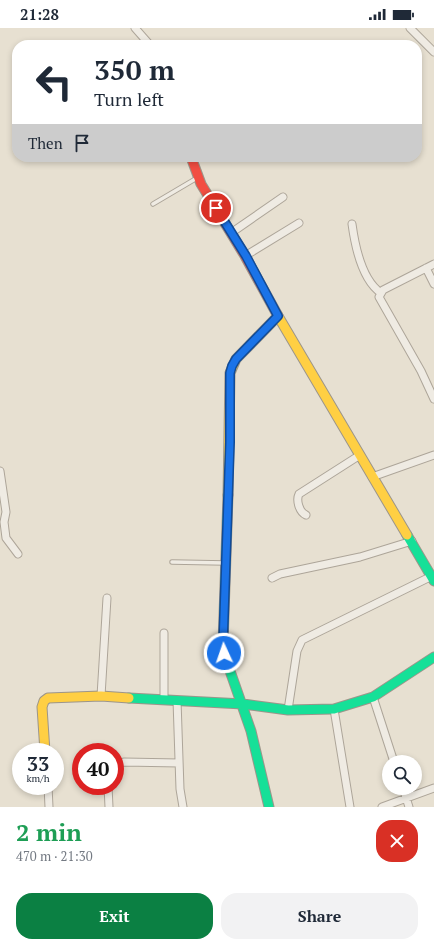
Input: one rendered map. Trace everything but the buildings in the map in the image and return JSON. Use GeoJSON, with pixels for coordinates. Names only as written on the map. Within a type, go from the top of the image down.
{"type":"FeatureCollection","features":[{"type":"Feature","properties":{"kind":"street"},"geometry":{"type":"LineString","coordinates":[[135,28],[146,40]]}},
{"type":"Feature","properties":{"kind":"street"},"geometry":{"type":"LineString","coordinates":[[410,28],[434,52]]}},
{"type":"Feature","properties":{"kind":"street"},"geometry":{"type":"LineString","coordinates":[[193,162],[198,177],[246,256],[278,316],[372,477],[412,541],[433,579],[302,640],[297,651],[288,710]]}},
{"type":"Feature","properties":{"kind":"street"},"geometry":{"type":"LineString","coordinates":[[231,233],[283,197]]}},
{"type":"Feature","properties":{"kind":"street"},"geometry":{"type":"LineString","coordinates":[[246,256],[300,223]]}},
{"type":"Feature","properties":{"kind":"street"},"geometry":{"type":"LineString","coordinates":[[352,224],[356,247],[362,263],[372,286],[381,293]]}},
{"type":"Feature","properties":{"kind":"street"},"geometry":{"type":"LineString","coordinates":[[434,264],[383,290],[380,301],[421,371],[434,399]]}},
{"type":"Feature","properties":{"kind":"street"},"geometry":{"type":"LineString","coordinates":[[426,268],[434,284]]}},
{"type":"Feature","properties":{"kind":"street"},"geometry":{"type":"LineString","coordinates":[[269,807],[255,744],[243,704],[229,673],[223,645],[230,442],[230,382],[232,366],[242,351],[278,316]]}},
{"type":"Feature","properties":{"kind":"street"},"geometry":{"type":"LineString","coordinates":[[306,515],[301,511],[298,498],[299,494],[360,455]]}},
{"type":"Feature","properties":{"kind":"street"},"geometry":{"type":"LineString","coordinates":[[372,477],[434,455]]}},
{"type":"Feature","properties":{"kind":"street"},"geometry":{"type":"LineString","coordinates":[[0,471],[6,512],[4,522],[6,538],[18,554]]}},
{"type":"Feature","properties":{"kind":"street"},"geometry":{"type":"LineString","coordinates":[[272,578],[284,573],[367,555],[412,541]]}},
{"type":"Feature","properties":{"kind":"street"},"geometry":{"type":"LineString","coordinates":[[101,696],[107,598]]}},
{"type":"Feature","properties":{"kind":"street"},"geometry":{"type":"LineString","coordinates":[[164,633],[164,700]]}},
{"type":"Feature","properties":{"kind":"street"},"geometry":{"type":"LineString","coordinates":[[44,743],[42,707],[44,701],[48,698],[101,696],[243,704],[288,710],[334,709],[373,697],[434,657]]}},
{"type":"Feature","properties":{"kind":"street"},"geometry":{"type":"LineString","coordinates":[[373,697],[392,755]]}},
{"type":"Feature","properties":{"kind":"street"},"geometry":{"type":"LineString","coordinates":[[177,700],[180,789],[183,807]]}},
{"type":"Feature","properties":{"kind":"street"},"geometry":{"type":"LineString","coordinates":[[334,709],[350,807]]}},
{"type":"Feature","properties":{"kind":"street"},"geometry":{"type":"LineString","coordinates":[[124,762],[179,763]]}},
{"type":"Feature","properties":{"kind":"street"},"geometry":{"type":"LineString","coordinates":[[382,807],[434,788]]}},
{"type":"Feature","properties":{"kind":"street"},"geometry":{"type":"LineString","coordinates":[[48,795],[49,807]]}},
{"type":"Feature","properties":{"kind":"street"},"geometry":{"type":"LineString","coordinates":[[108,795],[108,807]]}},
{"type":"Feature","properties":{"kind":"street"},"geometry":{"type":"LineString","coordinates":[[405,795],[409,807]]}},
{"type":"Feature","properties":{"kind":"lane"},"geometry":{"type":"LineString","coordinates":[[153,204],[198,177]]}},
{"type":"Feature","properties":{"kind":"lane"},"geometry":{"type":"LineString","coordinates":[[172,562],[226,563]]}},
{"type":"Feature","properties":{"kind":"traffic: fast"},"geometry":{"type":"LineString","coordinates":[[228,495],[223,645],[229,668],[251,731],[269,807]]}},
{"type":"Feature","properties":{"kind":"traffic: fast"},"geometry":{"type":"LineString","coordinates":[[407,535],[434,581]]}},
{"type":"Feature","properties":{"kind":"traffic: fast"},"geometry":{"type":"LineString","coordinates":[[129,698],[243,704],[288,710],[334,709],[373,697],[434,657]]}},
{"type":"Feature","properties":{"kind":"traffic: slow"},"geometry":{"type":"LineString","coordinates":[[278,316],[407,535]]}},
{"type":"Feature","properties":{"kind":"traffic: slow"},"geometry":{"type":"LineString","coordinates":[[228,495],[230,373],[236,359],[278,316]]}},
{"type":"Feature","properties":{"kind":"traffic: slow"},"geometry":{"type":"LineString","coordinates":[[44,743],[42,707],[44,701],[48,698],[101,696],[129,698]]}},
{"type":"Feature","properties":{"kind":"traffic: jam"},"geometry":{"type":"LineString","coordinates":[[193,162],[201,184],[245,256],[278,316]]}},
{"type":"Feature","properties":{"kind":"route"},"geometry":{"type":"LineString","coordinates":[[216,208],[246,256],[278,316],[242,351],[232,366],[230,373],[230,442],[223,645],[224,653]]}}]}
